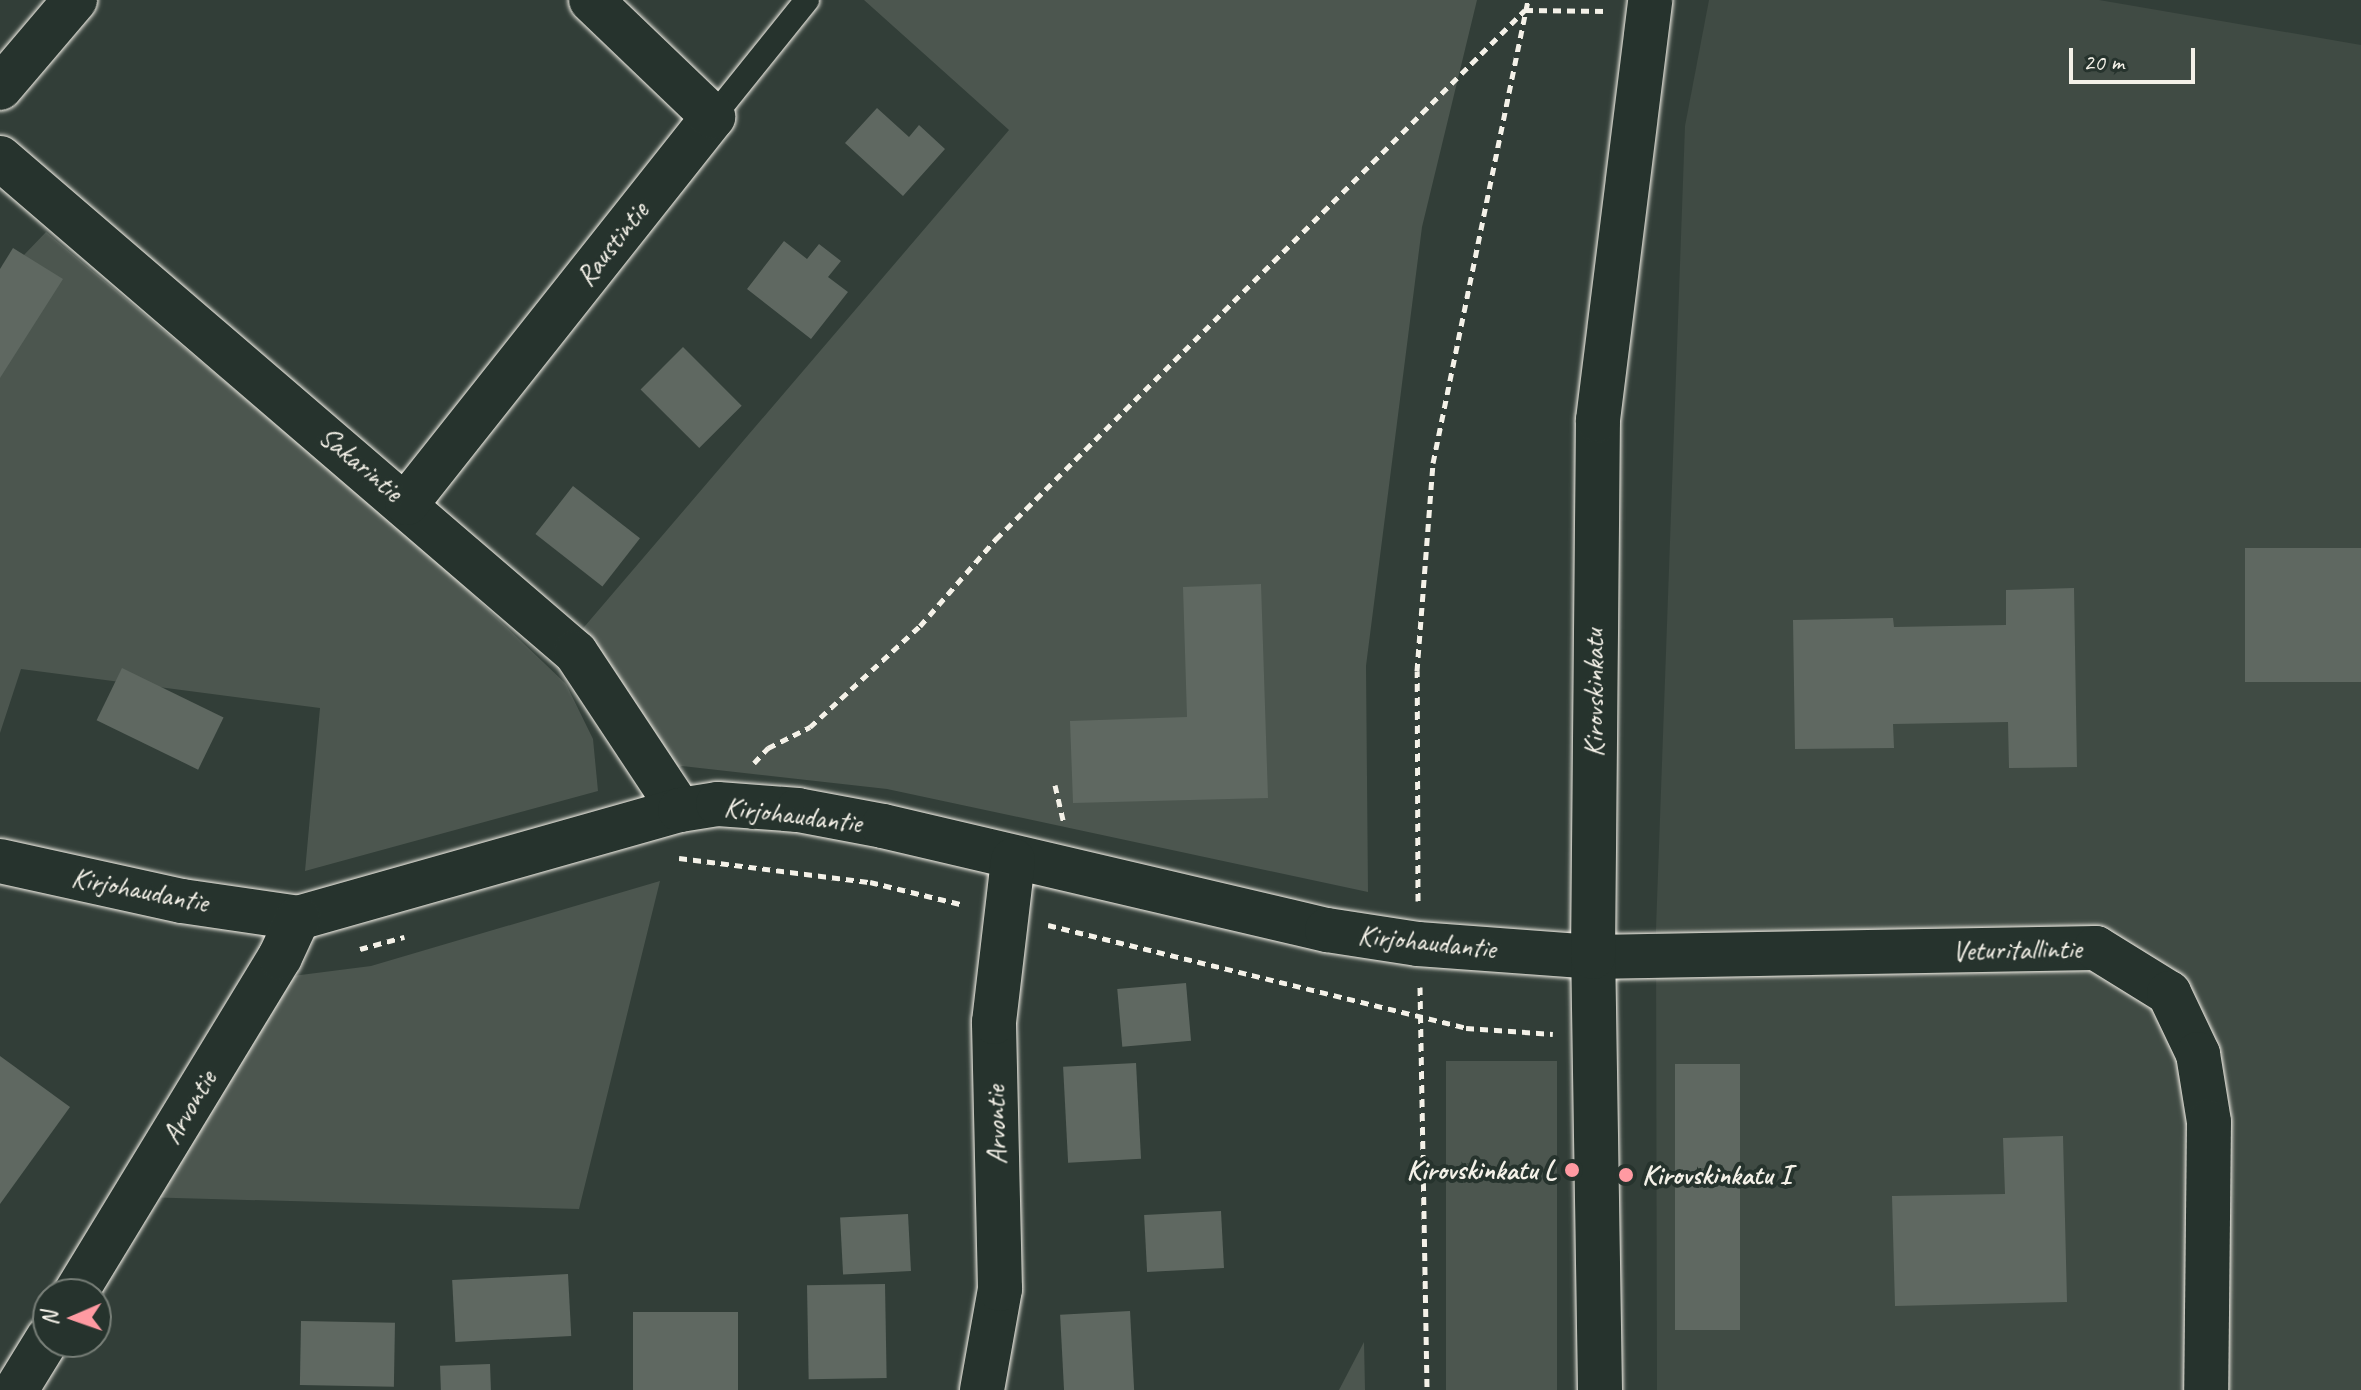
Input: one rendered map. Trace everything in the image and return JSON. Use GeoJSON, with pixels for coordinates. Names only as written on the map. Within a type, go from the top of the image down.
{"type":"FeatureCollection","features":[{"type":"Feature","properties":{"kind":"street"},"geometry":{"type":"LineString","coordinates":[[0,88],[75,0]]}},
{"type":"Feature","properties":{"kind":"street"},"geometry":{"type":"LineString","coordinates":[[591,0],[713,117]]}},
{"type":"Feature","properties":{"kind":"street","name":"Kirovskinkatu"},"geometry":{"type":"LineString","coordinates":[[1600,1390],[1593,957],[1598,420],[1649,5]]}},
{"type":"Feature","properties":{"kind":"street","name":"Raustintie"},"geometry":{"type":"LineString","coordinates":[[407,503],[713,117]]}},
{"type":"Feature","properties":{"kind":"street","name":"Sakarintie"},"geometry":{"type":"LineString","coordinates":[[0,158],[407,503],[576,653],[696,807]]}},
{"type":"Feature","properties":{"kind":"street","name":"Kirjohaudantie"},"geometry":{"type":"LineString","coordinates":[[0,861],[182,901],[298,918],[696,807],[798,810],[1327,930],[1418,944],[1593,957]]}},
{"type":"Feature","properties":{"kind":"street","name":"Arvontie"},"geometry":{"type":"LineString","coordinates":[[982,1390],[1000,1289],[994,1022],[1003,914],[1013,860]]}},
{"type":"Feature","properties":{"kind":"street","name":"Arvontie"},"geometry":{"type":"LineString","coordinates":[[85,1278],[280,957],[298,918]]}},
{"type":"Feature","properties":{"kind":"street","name":"Veturitallintie"},"geometry":{"type":"LineString","coordinates":[[1593,957],[2096,948],[2169,993],[2198,1054],[2209,1122],[2206,1390]]}},
{"type":"Feature","properties":{"kind":"street"},"geometry":{"type":"LineString","coordinates":[[16,1390],[36,1358]]}},
{"type":"Feature","properties":{"kind":"lane"},"geometry":{"type":"LineString","coordinates":[[713,117],[807,0]]}},
{"type":"Feature","properties":{"kind":"path"},"geometry":{"type":"LineString","coordinates":[[1427,1390],[1422,1016],[1418,944],[1417,671],[1433,463],[1528,0]]}},
{"type":"Feature","properties":{"kind":"path"},"geometry":{"type":"LineString","coordinates":[[696,807],[768,748],[810,727],[920,626],[1007,527],[1525,10],[1649,5]]}},
{"type":"Feature","properties":{"kind":"path"},"geometry":{"type":"LineString","coordinates":[[674,859],[870,882],[1466,1028],[1596,1036]]}},
{"type":"Feature","properties":{"kind":"path"},"geometry":{"type":"LineString","coordinates":[[354,949],[410,935]]}},
{"type":"Feature","properties":{"kind":"shaded area"},"geometry":{"type":"Polygon","coordinates":[[[864,0],[1477,0],[1422,227],[1366,666],[1368,892],[887,789],[682,766],[660,774],[579,633],[1009,130],[864,0]]]}},
{"type":"Feature","properties":{"kind":"shaded area"},"geometry":{"type":"Polygon","coordinates":[[[1709,0],[2099,0],[2361,45],[2361,1390],[1657,1390],[1656,929],[1685,126],[1709,0]]]}},
{"type":"Feature","properties":{"kind":"shaded area"},"geometry":{"type":"Polygon","coordinates":[[[46,232],[427,551],[566,684],[593,739],[598,791],[305,871],[320,708],[21,669],[0,733],[0,280],[46,232]]]}},
{"type":"Feature","properties":{"kind":"shaded area"},"geometry":{"type":"Polygon","coordinates":[[[660,881],[579,1209],[140,1197],[277,978],[371,966],[660,881]]]}},
{"type":"Feature","properties":{"kind":"shaded area"},"geometry":{"type":"Polygon","coordinates":[[[1446,1061],[1557,1061],[1557,1390],[1446,1390],[1446,1061]]]}},
{"type":"Feature","properties":{"kind":"shaded area"},"geometry":{"type":"Polygon","coordinates":[[[1364,1342],[1365,1390],[1339,1390],[1364,1342]]]}},
{"type":"Feature","properties":{"kind":"building"},"geometry":{"type":"Polygon","coordinates":[[[877,108],[909,137],[919,125],[945,149],[903,196],[845,143],[877,108]]]}},
{"type":"Feature","properties":{"kind":"building"},"geometry":{"type":"Polygon","coordinates":[[[784,241],[807,259],[819,244],[841,261],[828,277],[848,292],[811,339],[747,289],[784,241]]]}},
{"type":"Feature","properties":{"kind":"building"},"geometry":{"type":"Polygon","coordinates":[[[13,248],[63,279],[0,378],[0,269],[13,248]]]}},
{"type":"Feature","properties":{"kind":"building"},"geometry":{"type":"Polygon","coordinates":[[[683,347],[742,406],[699,448],[641,389],[683,347]]]}},
{"type":"Feature","properties":{"kind":"building"},"geometry":{"type":"Polygon","coordinates":[[[573,486],[640,538],[602,586],[535,534],[573,486]]]}},
{"type":"Feature","properties":{"kind":"building"},"geometry":{"type":"Polygon","coordinates":[[[2245,548],[2361,548],[2361,682],[2245,682],[2245,548]]]}},
{"type":"Feature","properties":{"kind":"building"},"geometry":{"type":"Polygon","coordinates":[[[1261,584],[1268,798],[1073,803],[1070,721],[1187,717],[1183,587],[1261,584]]]}},
{"type":"Feature","properties":{"kind":"building"},"geometry":{"type":"Polygon","coordinates":[[[2074,588],[2077,767],[2009,768],[2008,722],[1893,724],[1894,748],[1795,749],[1793,620],[1893,618],[1894,627],[2006,625],[2006,590],[2074,588]]]}},
{"type":"Feature","properties":{"kind":"building"},"geometry":{"type":"Polygon","coordinates":[[[122,668],[224,718],[198,770],[97,720],[122,668]]]}},
{"type":"Feature","properties":{"kind":"building"},"geometry":{"type":"Polygon","coordinates":[[[1186,983],[1191,1041],[1122,1047],[1117,989],[1186,983]]]}},
{"type":"Feature","properties":{"kind":"building"},"geometry":{"type":"Polygon","coordinates":[[[0,1056],[70,1107],[0,1204],[0,1056]]]}},
{"type":"Feature","properties":{"kind":"building"},"geometry":{"type":"Polygon","coordinates":[[[1136,1063],[1141,1159],[1068,1163],[1063,1067],[1136,1063]]]}},
{"type":"Feature","properties":{"kind":"building"},"geometry":{"type":"Polygon","coordinates":[[[1675,1064],[1740,1064],[1740,1330],[1675,1330],[1675,1064]]]}},
{"type":"Feature","properties":{"kind":"building"},"geometry":{"type":"Polygon","coordinates":[[[2063,1136],[2067,1302],[1895,1306],[1892,1196],[2005,1194],[2003,1138],[2063,1136]]]}},
{"type":"Feature","properties":{"kind":"building"},"geometry":{"type":"Polygon","coordinates":[[[1221,1211],[1224,1268],[1147,1272],[1144,1215],[1221,1211]]]}},
{"type":"Feature","properties":{"kind":"building"},"geometry":{"type":"Polygon","coordinates":[[[908,1214],[911,1271],[843,1274],[840,1218],[908,1214]]]}},
{"type":"Feature","properties":{"kind":"building"},"geometry":{"type":"Polygon","coordinates":[[[568,1274],[571,1336],[455,1342],[452,1280],[568,1274]]]}},
{"type":"Feature","properties":{"kind":"building"},"geometry":{"type":"Polygon","coordinates":[[[885,1284],[887,1378],[809,1379],[807,1285],[885,1284]]]}},
{"type":"Feature","properties":{"kind":"building"},"geometry":{"type":"Polygon","coordinates":[[[1130,1311],[1134,1390],[1064,1390],[1060,1315],[1130,1311]]]}},
{"type":"Feature","properties":{"kind":"building"},"geometry":{"type":"Polygon","coordinates":[[[633,1312],[738,1312],[738,1390],[633,1390],[633,1312]]]}},
{"type":"Feature","properties":{"kind":"building"},"geometry":{"type":"Polygon","coordinates":[[[301,1321],[395,1323],[394,1387],[300,1385],[301,1321]]]}},
{"type":"Feature","properties":{"kind":"building"},"geometry":{"type":"Polygon","coordinates":[[[490,1364],[491,1390],[441,1390],[440,1366],[490,1364]]]}},
{"type":"Feature","properties":{"kind":"place","name":"Kirovskinkatu L"},"geometry":{"type":"Point","coordinates":[1572,1170]}},
{"type":"Feature","properties":{"kind":"place","name":"Kirovskinkatu I"},"geometry":{"type":"Point","coordinates":[1626,1175]}}]}
